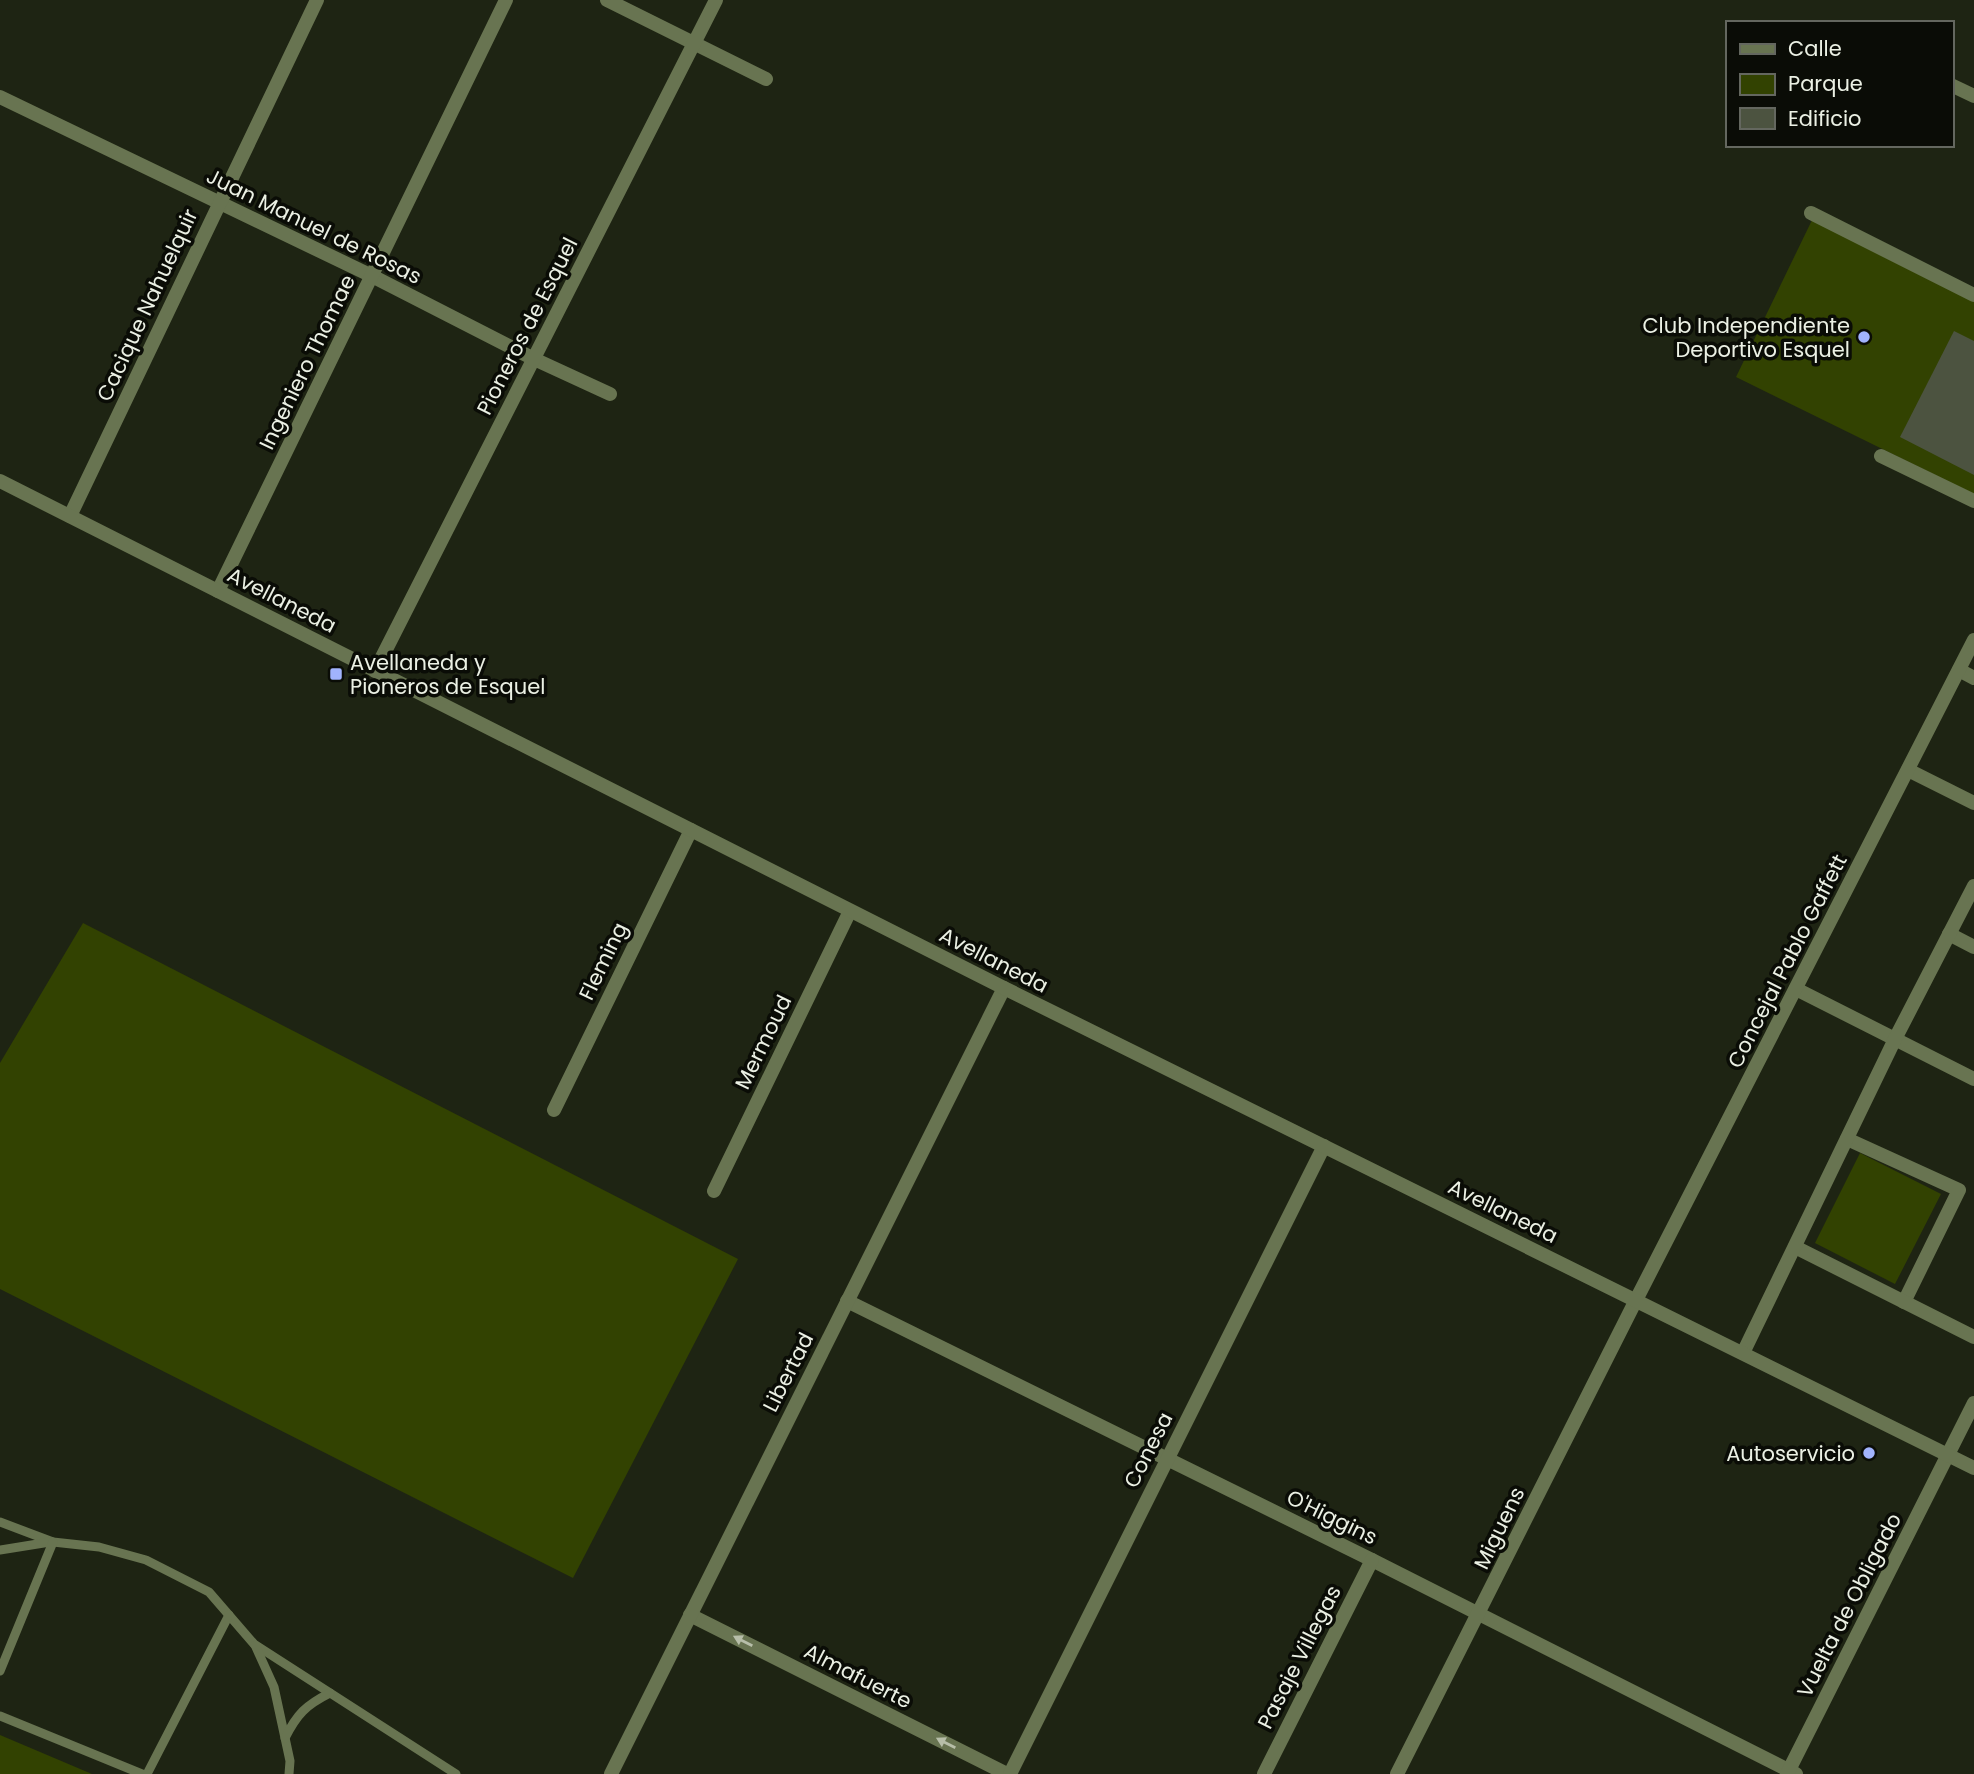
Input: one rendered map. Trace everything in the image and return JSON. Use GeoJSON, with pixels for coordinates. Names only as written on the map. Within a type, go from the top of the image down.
{"type":"FeatureCollection","features":[{"type":"Feature","properties":{"kind":"street","name":"Cacique Nahuelquir"},"geometry":{"type":"LineString","coordinates":[[70,516],[317,0]]}},
{"type":"Feature","properties":{"kind":"street","name":"Ingeniero Thomae"},"geometry":{"type":"LineString","coordinates":[[218,591],[506,0]]}},
{"type":"Feature","properties":{"kind":"street"},"geometry":{"type":"LineString","coordinates":[[607,0],[766,79]]}},
{"type":"Feature","properties":{"kind":"street","name":"Pioneros de Esquel"},"geometry":{"type":"LineString","coordinates":[[375,670],[716,0]]}},
{"type":"Feature","properties":{"kind":"street"},"geometry":{"type":"LineString","coordinates":[[1953,86],[1974,96]]}},
{"type":"Feature","properties":{"kind":"street","name":"Juan Manuel de Rosas"},"geometry":{"type":"LineString","coordinates":[[0,97],[610,394]]}},
{"type":"Feature","properties":{"kind":"street"},"geometry":{"type":"LineString","coordinates":[[1811,213],[1974,295]]}},
{"type":"Feature","properties":{"kind":"street"},"geometry":{"type":"LineString","coordinates":[[1881,456],[1974,501]]}},
{"type":"Feature","properties":{"kind":"street","name":"Avellaneda"},"geometry":{"type":"LineString","coordinates":[[0,481],[850,911],[1974,1468]]}},
{"type":"Feature","properties":{"kind":"street","name":"Concejal Pablo Gaffett"},"geometry":{"type":"LineString","coordinates":[[1636,1300],[1974,640]]}},
{"type":"Feature","properties":{"kind":"street"},"geometry":{"type":"LineString","coordinates":[[1959,670],[1974,678]]}},
{"type":"Feature","properties":{"kind":"street"},"geometry":{"type":"LineString","coordinates":[[1908,770],[1974,803]]}},
{"type":"Feature","properties":{"kind":"street","name":"Fleming"},"geometry":{"type":"LineString","coordinates":[[554,1110],[691,830]]}},
{"type":"Feature","properties":{"kind":"street"},"geometry":{"type":"LineString","coordinates":[[1743,1353],[1895,1039],[1974,886]]}},
{"type":"Feature","properties":{"kind":"street","name":"Mermoud"},"geometry":{"type":"LineString","coordinates":[[714,1191],[850,911]]}},
{"type":"Feature","properties":{"kind":"street"},"geometry":{"type":"LineString","coordinates":[[1949,934],[1974,947]]}},
{"type":"Feature","properties":{"kind":"street","name":"Libertad"},"geometry":{"type":"LineString","coordinates":[[611,1774],[1004,988]]}},
{"type":"Feature","properties":{"kind":"street"},"geometry":{"type":"LineString","coordinates":[[1796,989],[1974,1079]]}},
{"type":"Feature","properties":{"kind":"street"},"geometry":{"type":"LineString","coordinates":[[1847,1139],[1959,1190],[1904,1302]]}},
{"type":"Feature","properties":{"kind":"street","name":"Conesa"},"geometry":{"type":"LineString","coordinates":[[1009,1774],[1324,1146]]}},
{"type":"Feature","properties":{"kind":"street"},"geometry":{"type":"LineString","coordinates":[[1794,1247],[1974,1337]]}},
{"type":"Feature","properties":{"kind":"street","name":"Miguens"},"geometry":{"type":"LineString","coordinates":[[1397,1774],[1636,1300]]}},
{"type":"Feature","properties":{"kind":"street","name":"O'Higgins"},"geometry":{"type":"LineString","coordinates":[[847,1301],[1372,1560],[1791,1773]]}},
{"type":"Feature","properties":{"kind":"street","name":"Vuelta de Obligado"},"geometry":{"type":"LineString","coordinates":[[1791,1773],[1974,1403]]}},
{"type":"Feature","properties":{"kind":"street","name":"Pasaje Villegas"},"geometry":{"type":"LineString","coordinates":[[1264,1774],[1372,1560]]}},
{"type":"Feature","properties":{"kind":"street","name":"Almafuerte"},"geometry":{"type":"LineString","coordinates":[[690,1615],[1009,1774]]}},
{"type":"Feature","properties":{"kind":"lane"},"geometry":{"type":"LineString","coordinates":[[0,1522],[53,1542],[99,1547],[146,1560],[209,1592],[254,1644],[274,1687],[290,1761],[289,1774]]}},
{"type":"Feature","properties":{"kind":"lane"},"geometry":{"type":"LineString","coordinates":[[0,1550],[53,1542]]}},
{"type":"Feature","properties":{"kind":"lane"},"geometry":{"type":"LineString","coordinates":[[0,1671],[53,1542]]}},
{"type":"Feature","properties":{"kind":"lane"},"geometry":{"type":"LineString","coordinates":[[147,1774],[229,1615]]}},
{"type":"Feature","properties":{"kind":"lane"},"geometry":{"type":"LineString","coordinates":[[254,1644],[456,1774]]}},
{"type":"Feature","properties":{"kind":"lane"},"geometry":{"type":"LineString","coordinates":[[285,1738],[294,1720],[309,1704],[330,1693]]}},
{"type":"Feature","properties":{"kind":"lane"},"geometry":{"type":"LineString","coordinates":[[0,1716],[142,1774]]}},
{"type":"Feature","properties":{"kind":"green space","name":"Club Independiente Deportivo Esquel"},"geometry":{"type":"Polygon","coordinates":[[[1813,218],[1974,297],[1974,494],[1736,377],[1813,218]]]}},
{"type":"Feature","properties":{"kind":"green space"},"geometry":{"type":"Polygon","coordinates":[[[83,923],[738,1259],[573,1578],[0,1289],[0,1063],[83,923]]]}},
{"type":"Feature","properties":{"kind":"green space"},"geometry":{"type":"Polygon","coordinates":[[[1860,1153],[1941,1194],[1895,1284],[1815,1243],[1860,1153]]]}},
{"type":"Feature","properties":{"kind":"green space"},"geometry":{"type":"Polygon","coordinates":[[[0,1735],[92,1774],[0,1774],[0,1735]]]}},
{"type":"Feature","properties":{"kind":"building"},"geometry":{"type":"Polygon","coordinates":[[[1954,331],[1974,341],[1974,475],[1900,437],[1954,331]]]}},
{"type":"Feature","properties":{"kind":"place","name":"Club Independiente Deportivo Esquel"},"geometry":{"type":"Point","coordinates":[1864,337]}},
{"type":"Feature","properties":{"kind":"place","name":"Avellaneda y Pioneros de Esquel"},"geometry":{"type":"Point","coordinates":[336,674]}},
{"type":"Feature","properties":{"kind":"place","name":"Autoservicio"},"geometry":{"type":"Point","coordinates":[1869,1453]}}]}
